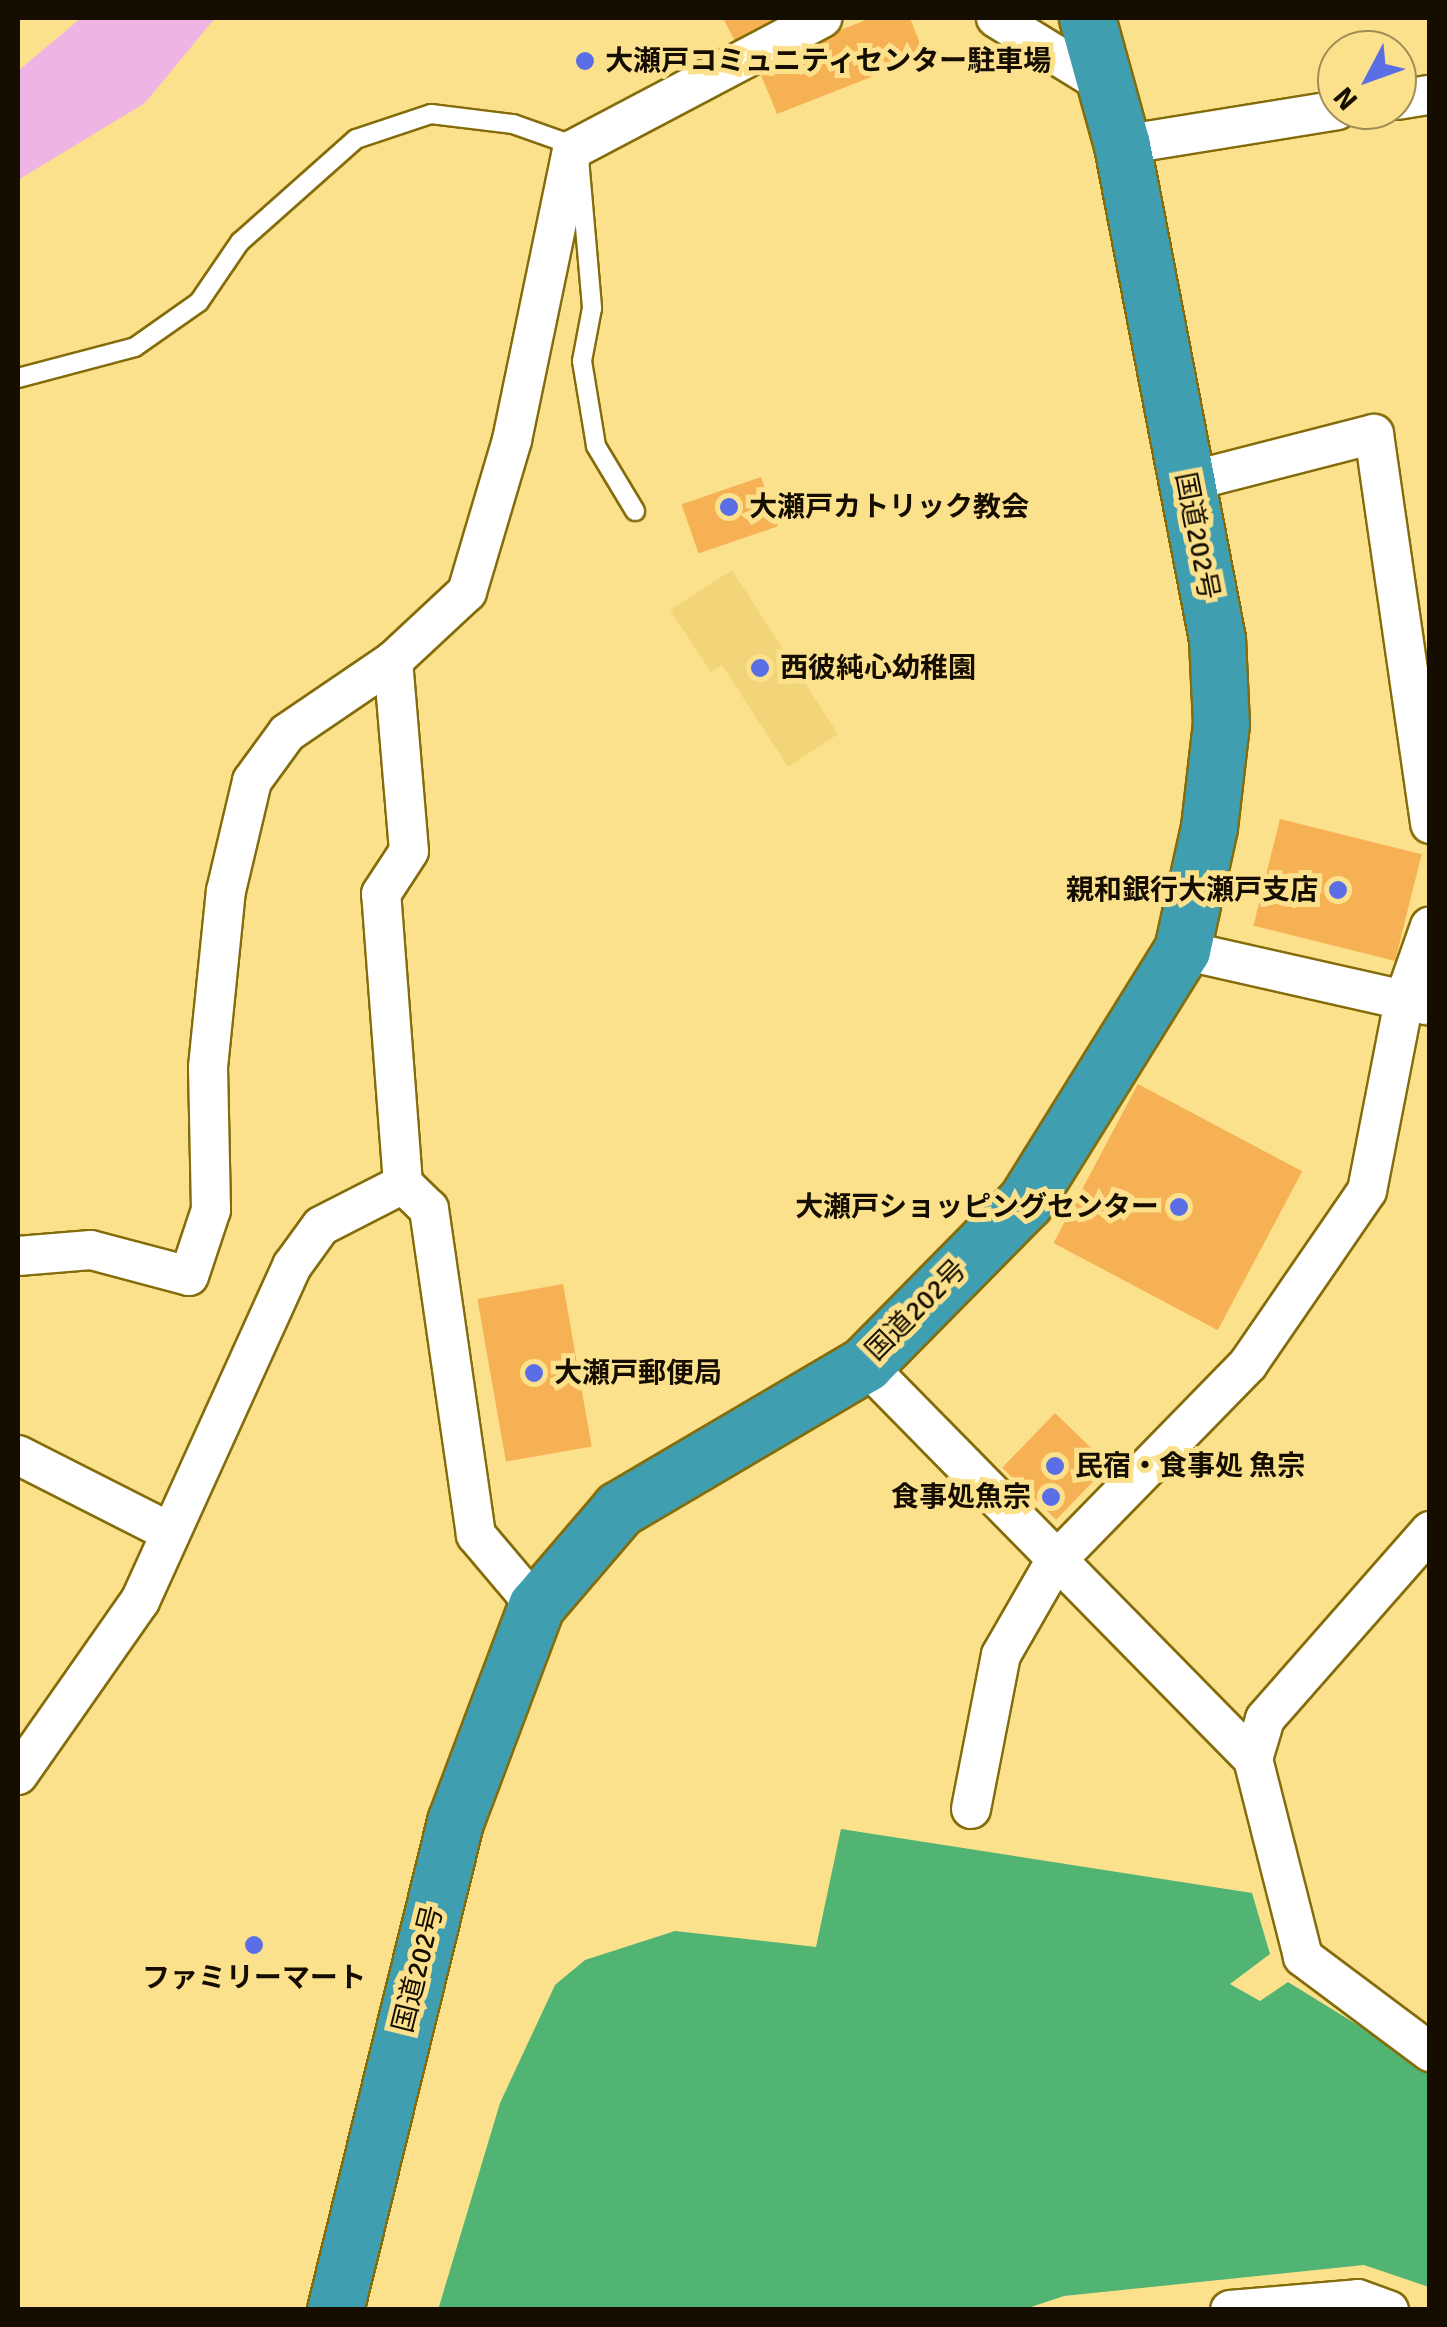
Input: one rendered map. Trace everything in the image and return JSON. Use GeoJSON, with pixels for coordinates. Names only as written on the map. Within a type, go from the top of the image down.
{"type":"FeatureCollection","features":[{"type":"Feature","properties":{"kind":"highway","name":"国道202号"},"geometry":{"type":"LineString","coordinates":[[334,2310],[456,1822],[536,1606],[620,1509],[865,1364],[1025,1202],[1182,950],[1221,724],[1217,639],[1122,144],[1100,82],[1087,18]]}},
{"type":"Feature","properties":{"kind":"street"},"geometry":{"type":"LineString","coordinates":[[18,1256],[91,1250],[189,1276],[210,1210],[208,1067],[226,891],[252,781],[287,733],[393,661],[467,592],[512,440],[578,147],[822,18]]}},
{"type":"Feature","properties":{"kind":"street"},"geometry":{"type":"LineString","coordinates":[[996,18],[1100,82]]}},
{"type":"Feature","properties":{"kind":"street"},"geometry":{"type":"LineString","coordinates":[[1122,144],[1317,113]]}},
{"type":"Feature","properties":{"kind":"street"},"geometry":{"type":"LineString","coordinates":[[1187,482],[1374,434],[1430,824]]}},
{"type":"Feature","properties":{"kind":"street"},"geometry":{"type":"LineString","coordinates":[[393,661],[410,851],[381,894],[404,1184],[429,1209],[476,1535],[536,1606]]}},
{"type":"Feature","properties":{"kind":"street"},"geometry":{"type":"LineString","coordinates":[[971,1809],[1001,1654],[1054,1563],[1248,1364],[1367,1191],[1417,1002],[1430,926]]}},
{"type":"Feature","properties":{"kind":"street"},"geometry":{"type":"LineString","coordinates":[[1182,950],[1417,1002]]}},
{"type":"Feature","properties":{"kind":"street"},"geometry":{"type":"LineString","coordinates":[[18,1775],[140,1601],[168,1531],[292,1266],[321,1226],[404,1184]]}},
{"type":"Feature","properties":{"kind":"street"},"geometry":{"type":"LineString","coordinates":[[865,1364],[1054,1563],[1253,1759],[1304,1956],[1430,2052]]}},
{"type":"Feature","properties":{"kind":"street"},"geometry":{"type":"LineString","coordinates":[[18,1455],[168,1531]]}},
{"type":"Feature","properties":{"kind":"street"},"geometry":{"type":"LineString","coordinates":[[1253,1759],[1266,1719],[1430,1532]]}},
{"type":"Feature","properties":{"kind":"street"},"geometry":{"type":"LineString","coordinates":[[1230,2310],[1358,2298],[1389,2310]]}},
{"type":"Feature","properties":{"kind":"lane"},"geometry":{"type":"LineString","coordinates":[[18,378],[135,347],[199,302],[240,242],[356,139],[431,114],[513,124],[578,147],[590,228],[588,395],[596,446],[635,511]]}},
{"type":"Feature","properties":{"kind":"shaded area"},"geometry":{"type":"Polygon","coordinates":[[[81,18],[215,18],[145,103],[18,180],[18,71],[81,18]]]}},
{"type":"Feature","properties":{"kind":"shaded area","name":"西彼純心幼稚園"},"geometry":{"type":"Polygon","coordinates":[[[732,570],[838,734],[788,767],[722,665],[711,672],[670,610],[732,570]]]}},
{"type":"Feature","properties":{"kind":"shaded area"},"geometry":{"type":"Polygon","coordinates":[[[841,1829],[1252,1893],[1270,1954],[1230,1984],[1260,2001],[1288,1982],[1429,2069],[1429,2287],[1364,2265],[1064,2296],[1022,2310],[438,2310],[500,2103],[555,1985],[585,1960],[675,1931],[816,1947],[841,1829]]]}},
{"type":"Feature","properties":{"kind":"building"},"geometry":{"type":"Polygon","coordinates":[[[723,18],[788,18],[736,43],[723,18]]]}},
{"type":"Feature","properties":{"kind":"building"},"geometry":{"type":"Polygon","coordinates":[[[871,18],[910,18],[925,56],[777,114],[756,63],[871,18]]]}},
{"type":"Feature","properties":{"kind":"building"},"geometry":{"type":"Polygon","coordinates":[[[761,477],[778,526],[699,554],[682,504],[761,477]]]}},
{"type":"Feature","properties":{"kind":"building","name":"親和銀行大瀬戸支店"},"geometry":{"type":"Polygon","coordinates":[[[1280,819],[1422,854],[1395,961],[1253,926],[1280,819]]]}},
{"type":"Feature","properties":{"kind":"building","name":"大瀬戸ショッピングセンター"},"geometry":{"type":"Polygon","coordinates":[[[1138,1084],[1302,1171],[1218,1330],[1053,1243],[1138,1084]]]}},
{"type":"Feature","properties":{"kind":"building","name":"大瀬戸郵便局"},"geometry":{"type":"Polygon","coordinates":[[[563,1284],[592,1446],[506,1462],[477,1299],[563,1284]]]}},
{"type":"Feature","properties":{"kind":"building","name":"民宿・食事処 魚宗"},"geometry":{"type":"Polygon","coordinates":[[[1055,1413],[1109,1465],[1056,1520],[1002,1468],[1055,1413]]]}},
{"type":"Feature","properties":{"kind":"place","name":"大瀬戸コミュニティセンター駐車場"},"geometry":{"type":"Point","coordinates":[585,61]}},
{"type":"Feature","properties":{"kind":"place","name":"大瀬戸カトリック教会"},"geometry":{"type":"Point","coordinates":[729,507]}},
{"type":"Feature","properties":{"kind":"place","name":"西彼純心幼稚園"},"geometry":{"type":"Point","coordinates":[760,668]}},
{"type":"Feature","properties":{"kind":"place","name":"親和銀行大瀬戸支店"},"geometry":{"type":"Point","coordinates":[1338,890]}},
{"type":"Feature","properties":{"kind":"place","name":"大瀬戸ショッピングセンター"},"geometry":{"type":"Point","coordinates":[1179,1207]}},
{"type":"Feature","properties":{"kind":"place","name":"大瀬戸郵便局"},"geometry":{"type":"Point","coordinates":[534,1373]}},
{"type":"Feature","properties":{"kind":"place","name":"民宿・食事処 魚宗"},"geometry":{"type":"Point","coordinates":[1055,1466]}},
{"type":"Feature","properties":{"kind":"place","name":"食事処魚宗"},"geometry":{"type":"Point","coordinates":[1051,1497]}},
{"type":"Feature","properties":{"kind":"place","name":"ファミリーマート"},"geometry":{"type":"Point","coordinates":[254,1945]}}]}
